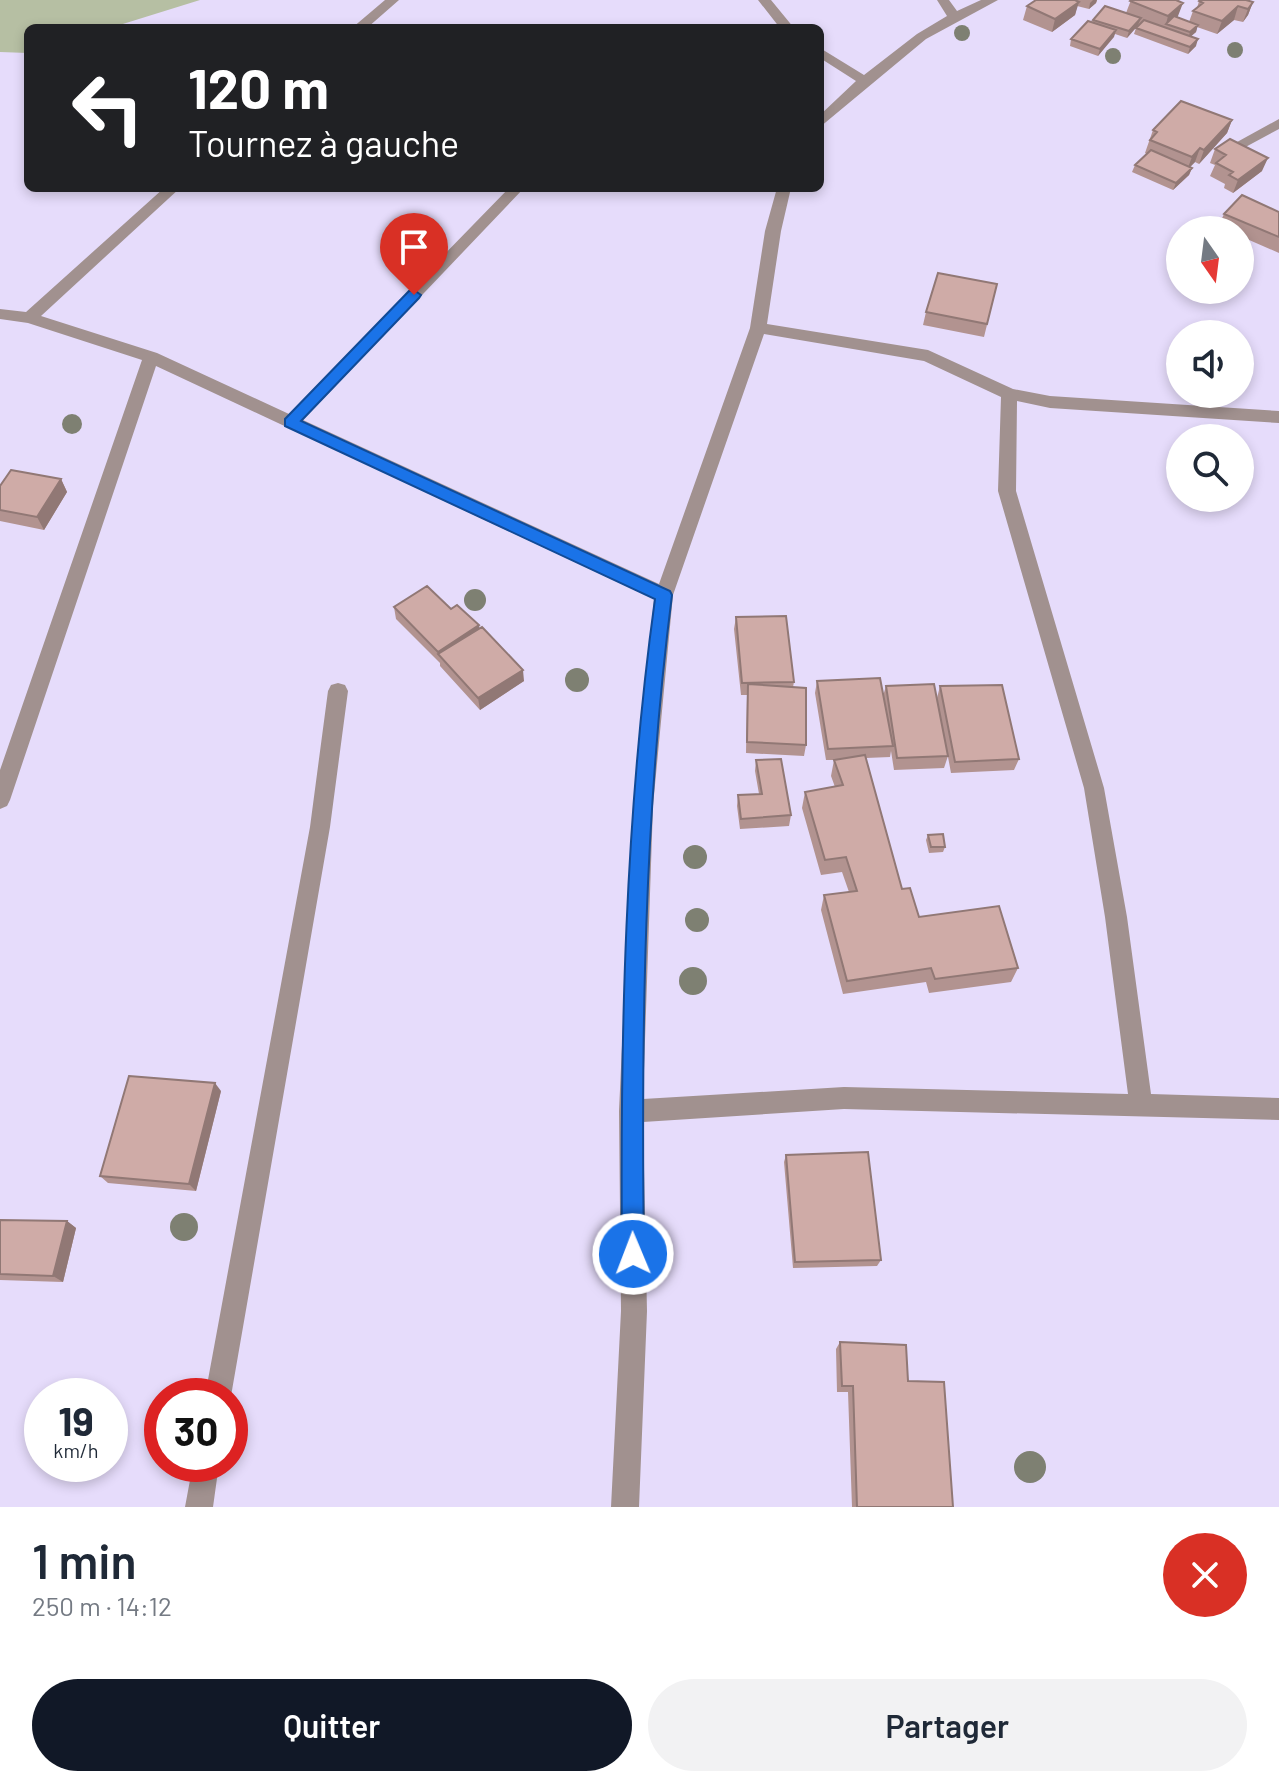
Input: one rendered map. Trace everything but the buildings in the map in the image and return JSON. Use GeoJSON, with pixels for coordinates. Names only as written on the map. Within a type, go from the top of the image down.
{"type":"FeatureCollection","features":[{"type":"Feature","properties":{"kind":"street"},"geometry":{"type":"LineString","coordinates":[[364,24],[393,0]]}},
{"type":"Feature","properties":{"kind":"street"},"geometry":{"type":"LineString","coordinates":[[764,0],[784,24]]}},
{"type":"Feature","properties":{"kind":"street"},"geometry":{"type":"LineString","coordinates":[[943,0],[954,17]]}},
{"type":"Feature","properties":{"kind":"street"},"geometry":{"type":"LineString","coordinates":[[824,119],[863,80],[954,17],[990,0]]}},
{"type":"Feature","properties":{"kind":"street"},"geometry":{"type":"LineString","coordinates":[[824,55],[863,80]]}},
{"type":"Feature","properties":{"kind":"street"},"geometry":{"type":"LineString","coordinates":[[1235,147],[1279,123]]}},
{"type":"Feature","properties":{"kind":"street"},"geometry":{"type":"LineString","coordinates":[[29,318],[169,192]]}},
{"type":"Feature","properties":{"kind":"street"},"geometry":{"type":"LineString","coordinates":[[290,423],[513,192]]}},
{"type":"Feature","properties":{"kind":"street"},"geometry":{"type":"LineString","coordinates":[[625,1507],[634,1311],[631,1111],[643,806],[655,662],[664,595],[758,328],[773,231],[783,192]]}},
{"type":"Feature","properties":{"kind":"street"},"geometry":{"type":"LineString","coordinates":[[0,314],[29,318],[151,357],[664,595]]}},
{"type":"Feature","properties":{"kind":"street"},"geometry":{"type":"LineString","coordinates":[[758,328],[928,356],[1009,394],[1050,402],[1279,417]]}},
{"type":"Feature","properties":{"kind":"street"},"geometry":{"type":"LineString","coordinates":[[0,800],[151,357]]}},
{"type":"Feature","properties":{"kind":"street"},"geometry":{"type":"LineString","coordinates":[[1009,394],[1007,491],[1094,788],[1116,917],[1141,1104]]}},
{"type":"Feature","properties":{"kind":"street"},"geometry":{"type":"LineString","coordinates":[[221,1378],[320,827],[338,691]]}},
{"type":"Feature","properties":{"kind":"street"},"geometry":{"type":"LineString","coordinates":[[631,1111],[844,1098],[1279,1109]]}},
{"type":"Feature","properties":{"kind":"street"},"geometry":{"type":"LineString","coordinates":[[199,1507],[203,1482]]}},
{"type":"Feature","properties":{"kind":"green space"},"geometry":{"type":"Polygon","coordinates":[[[0,0],[200,0],[123,24],[24,24],[24,53],[0,52],[0,0]]]}},
{"type":"Feature","properties":{"kind":"route"},"geometry":{"type":"LineString","coordinates":[[414,295],[290,423],[664,595],[643,806],[631,1111],[633,1254]]}}]}
